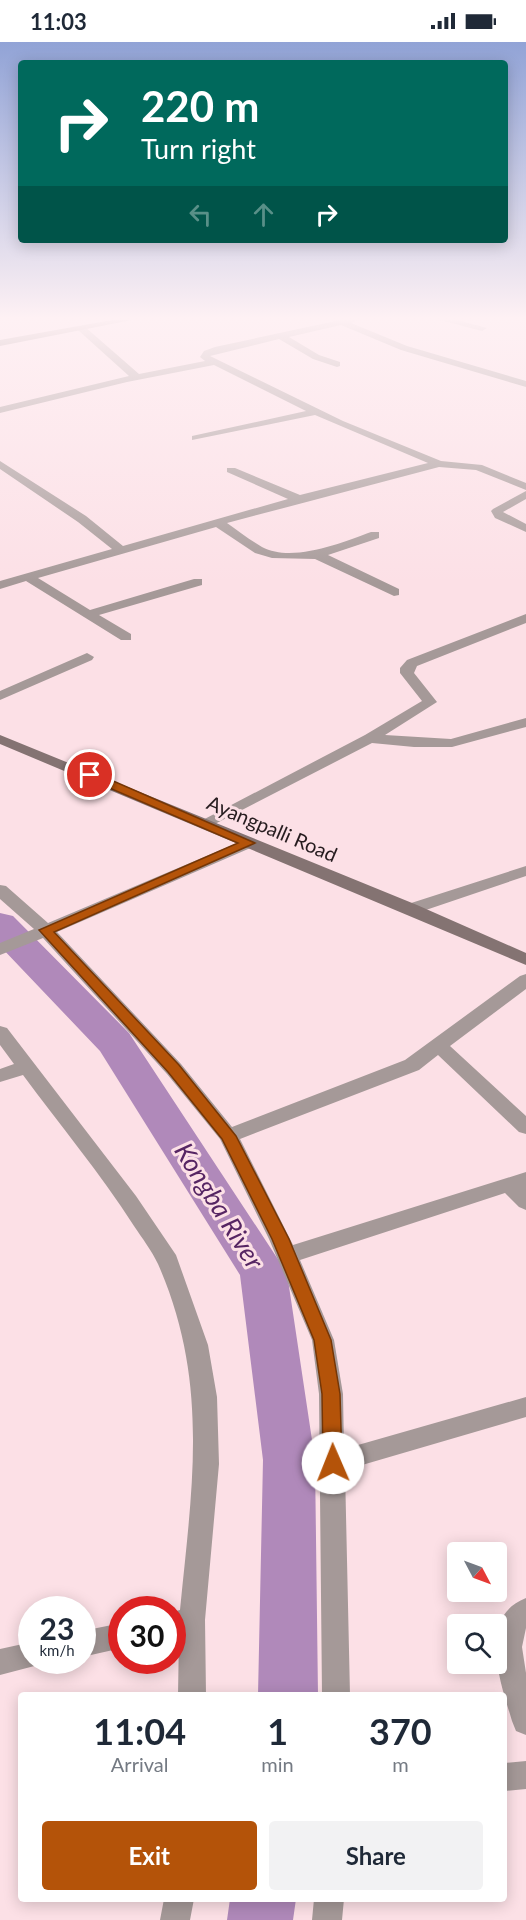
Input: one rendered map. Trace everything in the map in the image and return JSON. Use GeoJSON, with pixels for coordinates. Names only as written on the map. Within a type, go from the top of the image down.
{"type":"FeatureCollection","features":[{"type":"Feature","properties":{"kind":"street"},"geometry":{"type":"LineString","coordinates":[[306,408],[439,464],[478,467],[526,487]]}},
{"type":"Feature","properties":{"kind":"street"},"geometry":{"type":"LineString","coordinates":[[196,438],[315,412]]}},
{"type":"Feature","properties":{"kind":"street"},"geometry":{"type":"LineString","coordinates":[[0,464],[82,519],[122,551]]}},
{"type":"Feature","properties":{"kind":"street"},"geometry":{"type":"LineString","coordinates":[[0,585],[299,499],[439,464]]}},
{"type":"Feature","properties":{"kind":"street"},"geometry":{"type":"LineString","coordinates":[[231,470],[299,499]]}},
{"type":"Feature","properties":{"kind":"street"},"geometry":{"type":"LineString","coordinates":[[526,494],[497,511],[499,516],[526,528]]}},
{"type":"Feature","properties":{"kind":"street"},"geometry":{"type":"LineString","coordinates":[[218,523],[268,553],[316,555],[375,535]]}},
{"type":"Feature","properties":{"kind":"street"},"geometry":{"type":"LineString","coordinates":[[316,555],[394,592]]}},
{"type":"Feature","properties":{"kind":"street"},"geometry":{"type":"LineString","coordinates":[[28,577],[126,637]]}},
{"type":"Feature","properties":{"kind":"street"},"geometry":{"type":"LineString","coordinates":[[89,614],[198,582]]}},
{"type":"Feature","properties":{"kind":"street"},"geometry":{"type":"LineString","coordinates":[[205,823],[370,738],[430,702],[407,673],[407,668],[412,663],[526,618]]}},
{"type":"Feature","properties":{"kind":"street"},"geometry":{"type":"LineString","coordinates":[[0,696],[87,657]]}},
{"type":"Feature","properties":{"kind":"street"},"geometry":{"type":"LineString","coordinates":[[370,738],[414,743],[452,743],[526,722]]}},
{"type":"Feature","properties":{"kind":"street","name":"Ayangpalli Road"},"geometry":{"type":"LineString","coordinates":[[0,739],[411,909],[526,960]]}},
{"type":"Feature","properties":{"kind":"street"},"geometry":{"type":"LineString","coordinates":[[0,950],[249,843]]}},
{"type":"Feature","properties":{"kind":"street"},"geometry":{"type":"LineString","coordinates":[[411,909],[526,871]]}},
{"type":"Feature","properties":{"kind":"street"},"geometry":{"type":"LineString","coordinates":[[0,890],[38,934],[174,1069],[228,1136],[288,1255],[325,1351],[331,1394],[336,1692]]}},
{"type":"Feature","properties":{"kind":"street"},"geometry":{"type":"LineString","coordinates":[[228,1136],[412,1065],[440,1047],[526,980]]}},
{"type":"Feature","properties":{"kind":"street"},"geometry":{"type":"LineString","coordinates":[[0,1032],[129,1201],[168,1261],[197,1346],[205,1397],[207,1464],[186,1597]]}},
{"type":"Feature","properties":{"kind":"street"},"geometry":{"type":"LineString","coordinates":[[440,1047],[526,1127]]}},
{"type":"Feature","properties":{"kind":"street"},"geometry":{"type":"LineString","coordinates":[[0,1076],[28,1066]]}},
{"type":"Feature","properties":{"kind":"street"},"geometry":{"type":"LineString","coordinates":[[288,1255],[517,1182],[526,1202]]}},
{"type":"Feature","properties":{"kind":"street"},"geometry":{"type":"LineString","coordinates":[[333,1463],[526,1407]]}},
{"type":"Feature","properties":{"kind":"street"},"geometry":{"type":"LineString","coordinates":[[526,1610],[512,1625],[509,1640],[510,1657],[526,1721]]}},
{"type":"Feature","properties":{"kind":"street"},"geometry":{"type":"LineString","coordinates":[[186,1651],[192,1692]]}},
{"type":"Feature","properties":{"kind":"street"},"geometry":{"type":"LineString","coordinates":[[0,1662],[18,1658]]}},
{"type":"Feature","properties":{"kind":"street"},"geometry":{"type":"LineString","coordinates":[[507,1777],[526,1775]]}},
{"type":"Feature","properties":{"kind":"street"},"geometry":{"type":"LineString","coordinates":[[175,1920],[178,1902]]}},
{"type":"Feature","properties":{"kind":"street"},"geometry":{"type":"LineString","coordinates":[[327,1920],[329,1902]]}},
{"type":"Feature","properties":{"kind":"waterway","name":"Kongba River"},"geometry":{"type":"LineString","coordinates":[[0,924],[115,1042],[263,1273],[289,1460],[288,1692]]}},
{"type":"Feature","properties":{"kind":"waterway","name":"Kongba River"},"geometry":{"type":"LineString","coordinates":[[260,1920],[263,1902]]}},
{"type":"Feature","properties":{"kind":"route"},"geometry":{"type":"LineString","coordinates":[[90,775],[249,843],[46,930],[174,1069],[228,1136],[280,1239],[323,1340],[331,1394],[333,1463]]}}]}
